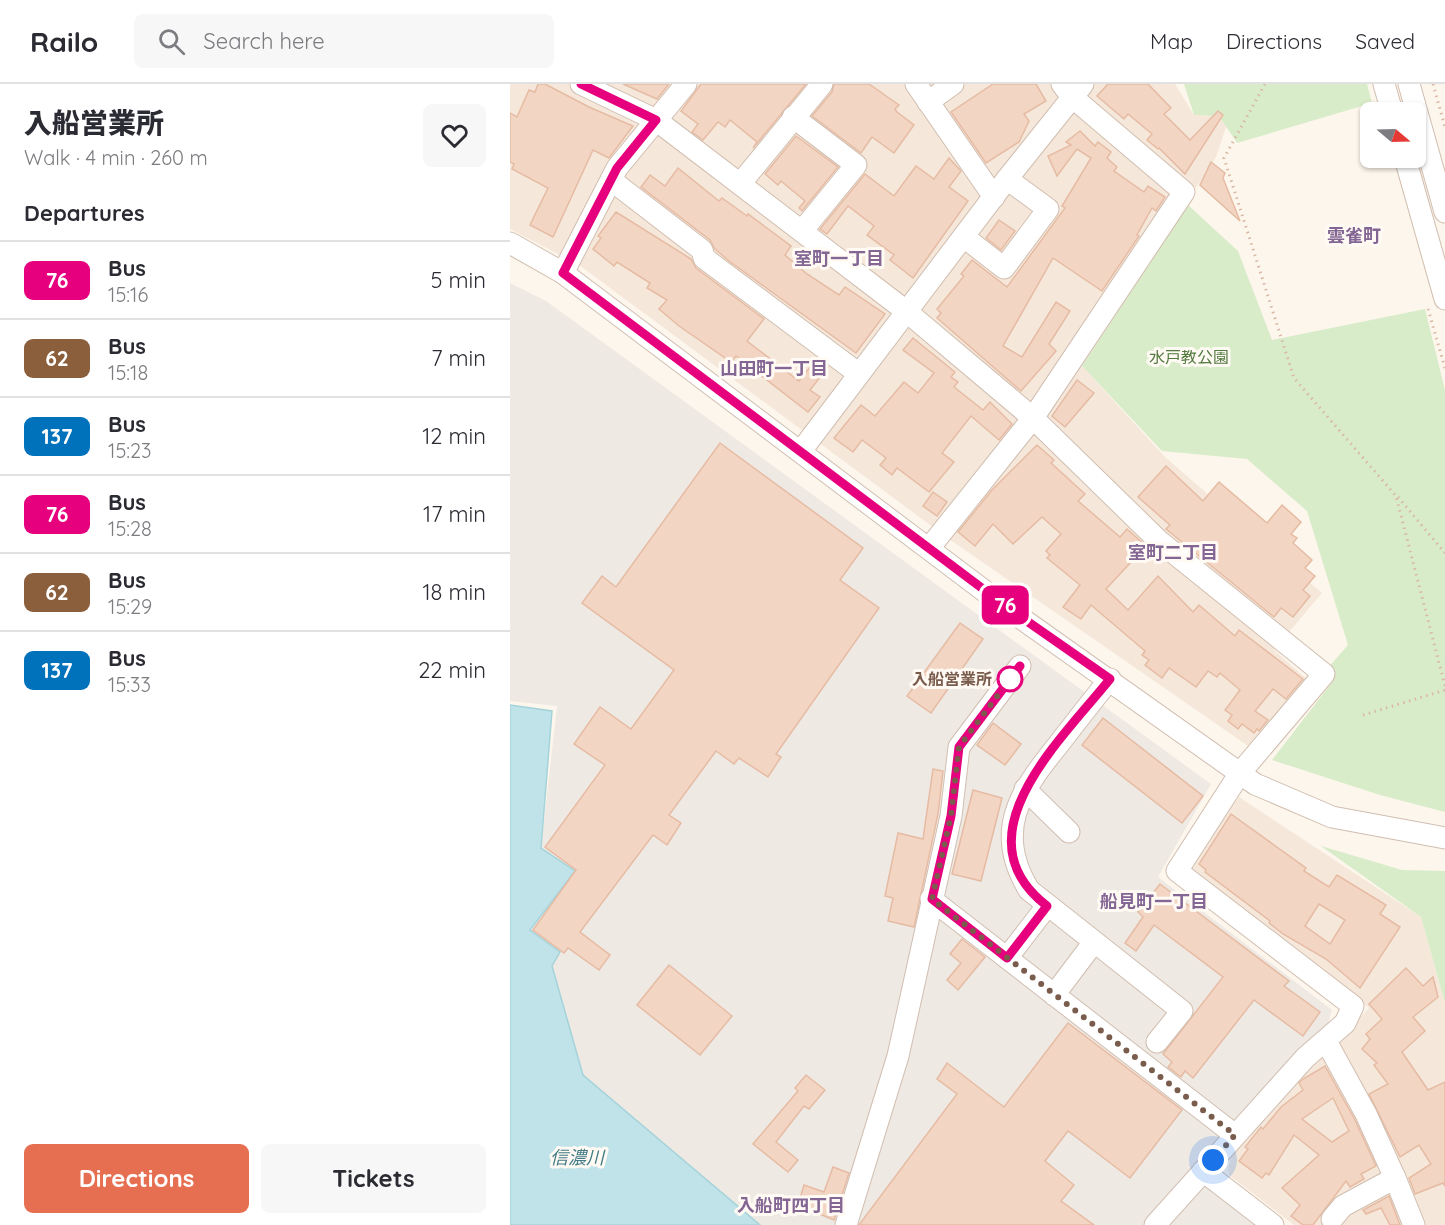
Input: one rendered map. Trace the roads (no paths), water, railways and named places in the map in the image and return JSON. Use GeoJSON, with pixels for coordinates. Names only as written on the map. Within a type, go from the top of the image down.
{"type":"FeatureCollection","features":[{"type":"Feature","properties":{"kind":"street"},"geometry":{"type":"LineString","coordinates":[[581,84],[656,120],[906,311],[1033,418],[1159,541],[1324,674],[1240,773],[1177,871],[1353,1006],[1345,1023],[1305,1058],[1155,1225]]}},
{"type":"Feature","properties":{"kind":"street"},"geometry":{"type":"LineString","coordinates":[[563,273],[617,168],[686,84]]}},
{"type":"Feature","properties":{"kind":"street"},"geometry":{"type":"LineString","coordinates":[[740,184],[822,84]]}},
{"type":"Feature","properties":{"kind":"street"},"geometry":{"type":"LineString","coordinates":[[916,84],[994,197]]}},
{"type":"Feature","properties":{"kind":"street"},"geometry":{"type":"LineString","coordinates":[[928,102],[953,84]]}},
{"type":"Feature","properties":{"kind":"street"},"geometry":{"type":"LineString","coordinates":[[1384,84],[1389,102]]}},
{"type":"Feature","properties":{"kind":"street"},"geometry":{"type":"LineString","coordinates":[[1409,84],[1445,212]]}},
{"type":"Feature","properties":{"kind":"street"},"geometry":{"type":"LineString","coordinates":[[801,451],[994,197],[1072,88],[1184,192],[1033,418],[930,547]]}},
{"type":"Feature","properties":{"kind":"street"},"geometry":{"type":"LineString","coordinates":[[793,117],[856,165],[802,231]]}},
{"type":"Feature","properties":{"kind":"street"},"geometry":{"type":"LineString","coordinates":[[1408,168],[1445,299]]}},
{"type":"Feature","properties":{"kind":"street"},"geometry":{"type":"LineString","coordinates":[[964,237],[1004,267],[1048,210],[1007,179]]}},
{"type":"Feature","properties":{"kind":"street"},"geometry":{"type":"LineString","coordinates":[[611,180],[702,250],[704,258],[859,374]]}},
{"type":"Feature","properties":{"kind":"street"},"geometry":{"type":"LineString","coordinates":[[510,243],[563,273],[1011,610],[1255,784],[1332,817],[1445,838]]}},
{"type":"Feature","properties":{"kind":"street"},"geometry":{"type":"LineString","coordinates":[[846,1225],[898,1056],[951,816],[959,747],[1020,666]]}},
{"type":"Feature","properties":{"kind":"street"},"geometry":{"type":"LineString","coordinates":[[1110,679],[1025,789],[1014,814],[1012,849],[1021,877],[1029,890],[1182,1011],[1157,1042]]}},
{"type":"Feature","properties":{"kind":"street"},"geometry":{"type":"LineString","coordinates":[[1025,789],[1069,832]]}},
{"type":"Feature","properties":{"kind":"street"},"geometry":{"type":"LineString","coordinates":[[932,899],[1054,995],[1229,1142]]}},
{"type":"Feature","properties":{"kind":"street"},"geometry":{"type":"LineString","coordinates":[[1007,958],[1047,906]]}},
{"type":"Feature","properties":{"kind":"street"},"geometry":{"type":"LineString","coordinates":[[1054,995],[1094,942]]}},
{"type":"Feature","properties":{"kind":"street"},"geometry":{"type":"LineString","coordinates":[[1326,1041],[1366,1114],[1414,1225]]}},
{"type":"Feature","properties":{"kind":"street"},"geometry":{"type":"LineString","coordinates":[[1203,1171],[1273,1225]]}},
{"type":"Feature","properties":{"kind":"street"},"geometry":{"type":"LineString","coordinates":[[1332,1219],[1343,1206],[1395,1178]]}},
{"type":"Feature","properties":{"kind":"water","name":"信濃川"},"geometry":{"type":"Polygon","coordinates":[[[510,705],[552,711],[541,848],[575,871],[530,930],[560,952],[552,966],[583,1075],[760,1225],[510,1225],[510,705]]]}},
{"type":"Feature","properties":{"kind":"place","name":"入船営業所"},"geometry":{"type":"Point","coordinates":[1010,679]}},
{"type":"Feature","properties":{"kind":"district","name":"雲雀町"},"geometry":{"type":"Point","coordinates":[1354,235]}},
{"type":"Feature","properties":{"kind":"district","name":"室町一丁目"},"geometry":{"type":"Point","coordinates":[839,258]}},
{"type":"Feature","properties":{"kind":"district","name":"山田町一丁目"},"geometry":{"type":"Point","coordinates":[774,368]}},
{"type":"Feature","properties":{"kind":"district","name":"室町二丁目"},"geometry":{"type":"Point","coordinates":[1173,552]}},
{"type":"Feature","properties":{"kind":"district","name":"船見町一丁目"},"geometry":{"type":"Point","coordinates":[1154,901]}},
{"type":"Feature","properties":{"kind":"district","name":"入船町四丁目"},"geometry":{"type":"Point","coordinates":[791,1205]}},
{"type":"Feature","properties":{"kind":"park label","name":"水戸教公園"},"geometry":{"type":"Point","coordinates":[1189,357]}}]}
